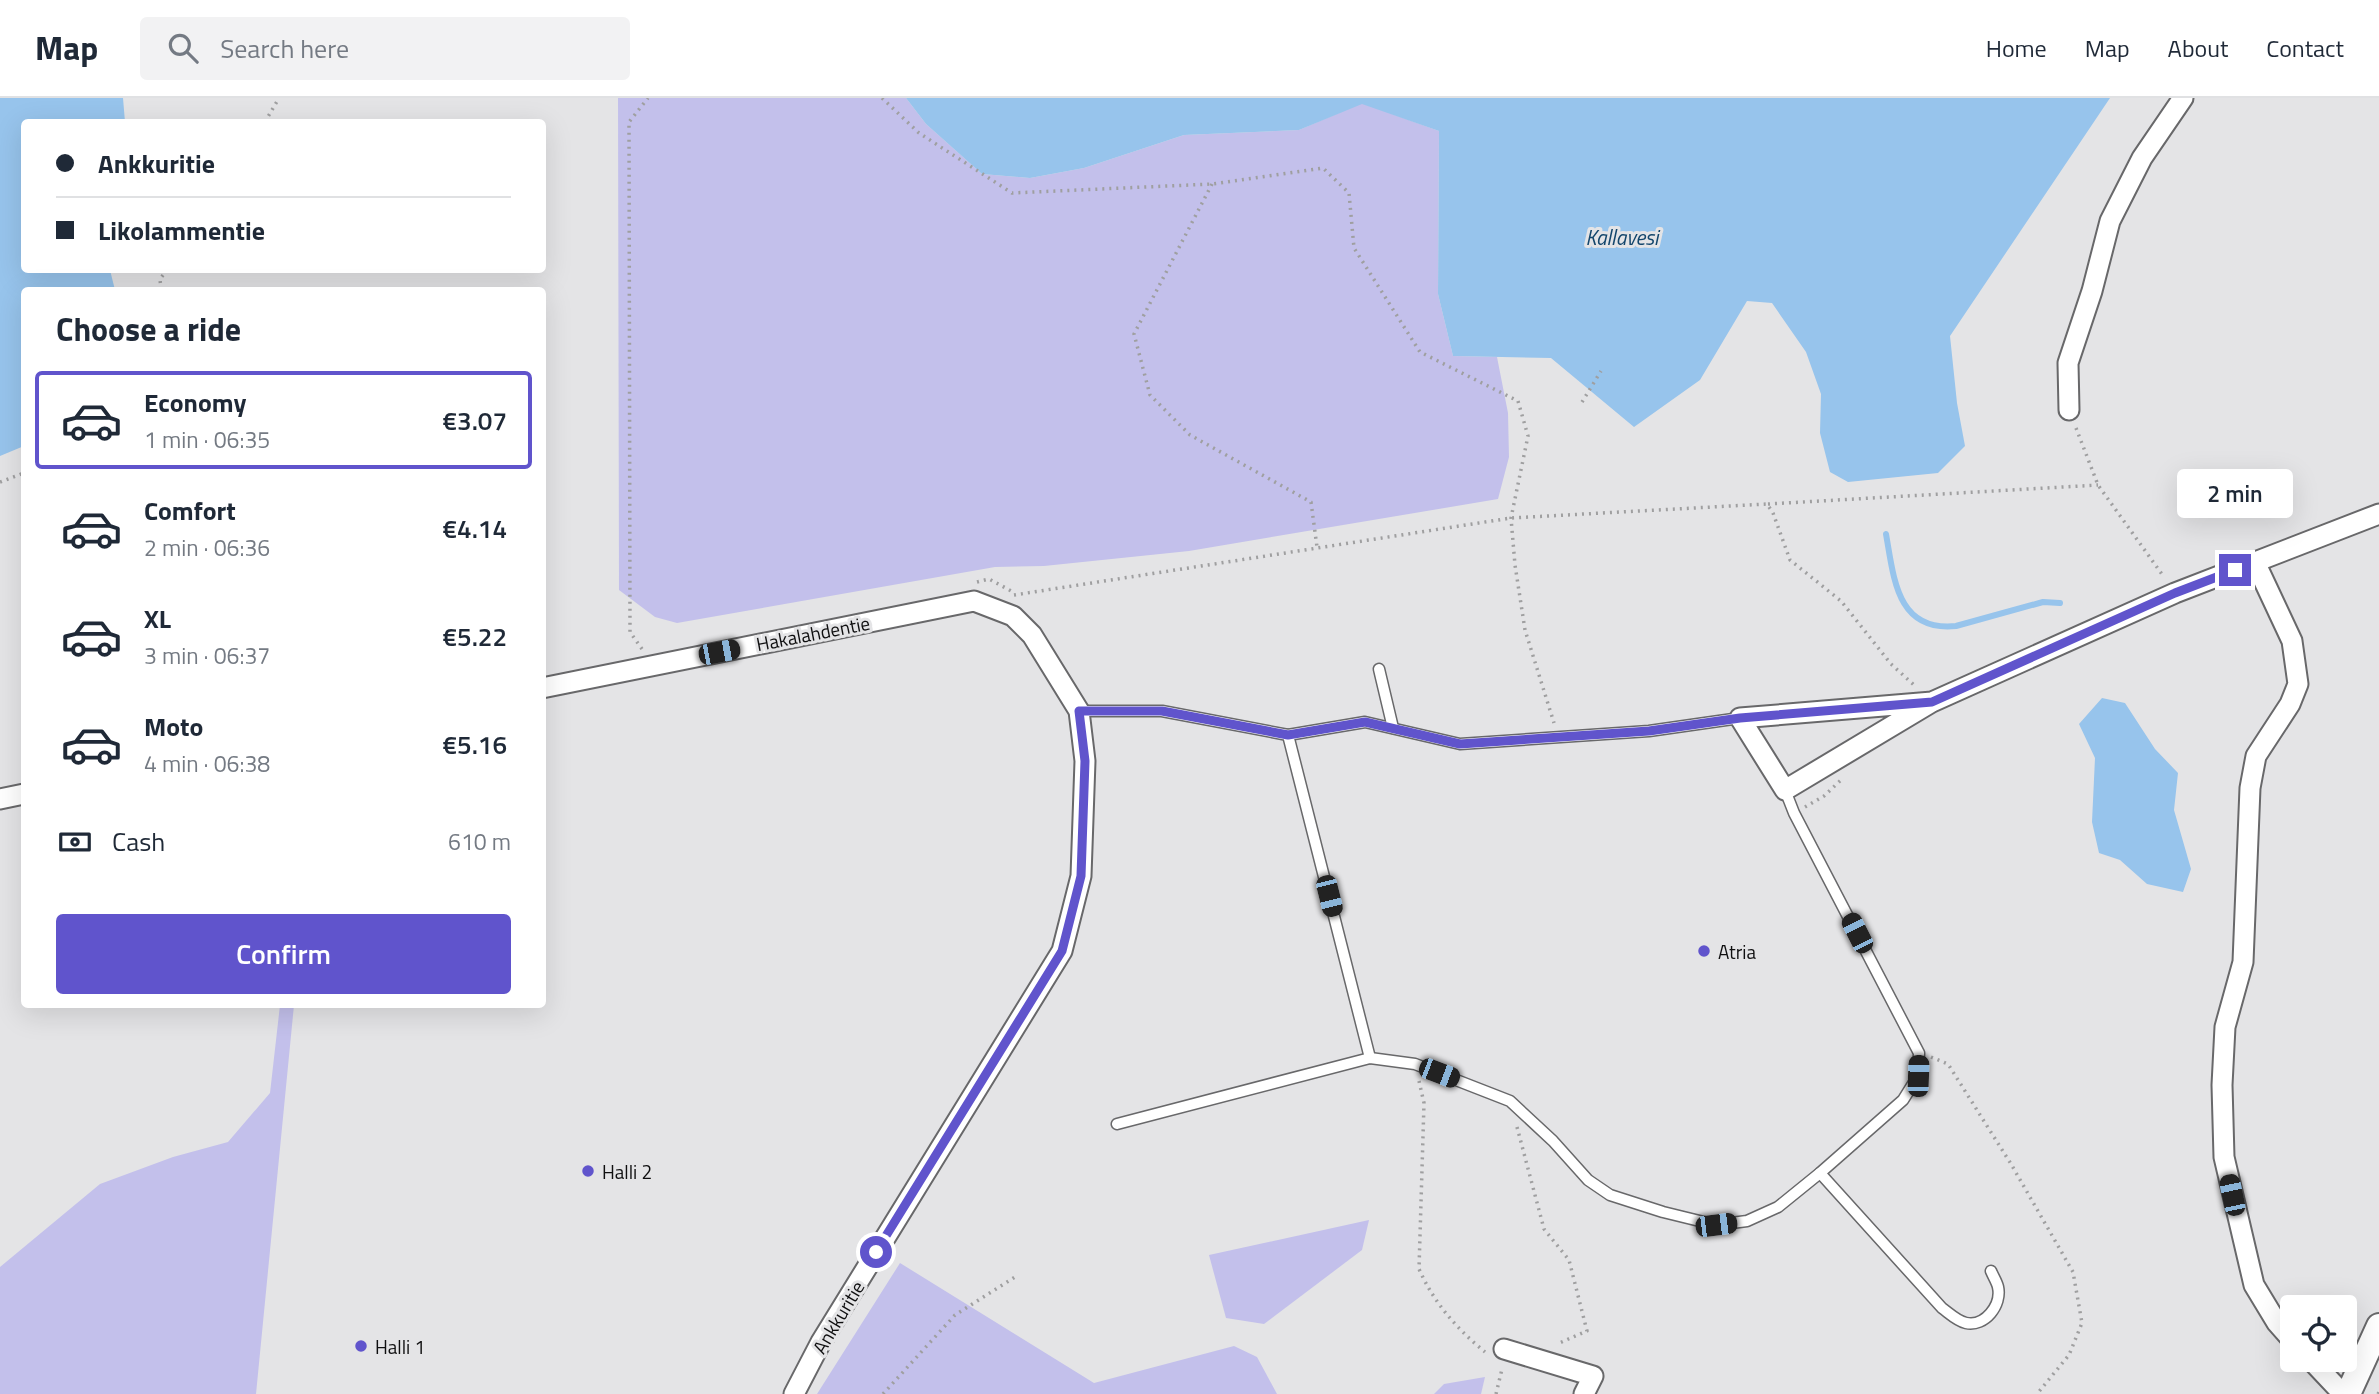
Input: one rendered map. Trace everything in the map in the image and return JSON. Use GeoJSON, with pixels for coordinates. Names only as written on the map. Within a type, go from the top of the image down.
{"type":"FeatureCollection","features":[{"type":"Feature","properties":{"kind":"street"},"geometry":{"type":"LineString","coordinates":[[2069,410],[2068,363],[2092,291],[2110,221],[2142,158],[2183,98]]}},
{"type":"Feature","properties":{"kind":"street"},"geometry":{"type":"LineString","coordinates":[[1932,702],[1740,718],[1785,790],[1932,702],[2175,593],[2379,514]]}},
{"type":"Feature","properties":{"kind":"street"},"geometry":{"type":"LineString","coordinates":[[2255,562],[2292,641],[2298,684],[2290,704],[2256,755],[2250,788],[2243,962],[2225,1027],[2222,1085],[2224,1157],[2255,1285],[2280,1326]]}},
{"type":"Feature","properties":{"kind":"street","name":"Hakalahdentie"},"geometry":{"type":"LineString","coordinates":[[546,687],[974,601]]}},
{"type":"Feature","properties":{"kind":"street","name":"Ankkuritie"},"geometry":{"type":"LineString","coordinates":[[794,1394],[821,1342],[1062,951],[1081,876],[1085,761],[1079,711],[1032,635],[1013,616],[974,601]]}},
{"type":"Feature","properties":{"kind":"street"},"geometry":{"type":"LineString","coordinates":[[0,799],[21,795]]}},
{"type":"Feature","properties":{"kind":"street"},"geometry":{"type":"LineString","coordinates":[[2323,1372],[2345,1394],[2379,1326]]}},
{"type":"Feature","properties":{"kind":"street"},"geometry":{"type":"LineString","coordinates":[[1499,1354],[1528,1356],[1592,1376],[1584,1394]]}},
{"type":"Feature","properties":{"kind":"lane"},"geometry":{"type":"LineString","coordinates":[[1379,669],[1393,728]]}},
{"type":"Feature","properties":{"kind":"lane"},"geometry":{"type":"LineString","coordinates":[[1079,711],[1162,711],[1288,735],[1365,722],[1460,744],[1649,731],[1740,718]]}},
{"type":"Feature","properties":{"kind":"lane"},"geometry":{"type":"LineString","coordinates":[[1288,735],[1370,1058]]}},
{"type":"Feature","properties":{"kind":"lane"},"geometry":{"type":"LineString","coordinates":[[1117,1124],[1370,1058],[1415,1064],[1510,1101],[1553,1141],[1588,1180],[1610,1195],[1716,1225],[1747,1221],[1777,1207],[1903,1100],[1918,1076],[1919,1053],[1794,813],[1785,790]]}},
{"type":"Feature","properties":{"kind":"lane"},"geometry":{"type":"LineString","coordinates":[[1820,1173],[1942,1308],[1954,1317],[1968,1323],[1984,1320],[1994,1310],[1999,1289],[1992,1271]]}},
{"type":"Feature","properties":{"kind":"path"},"geometry":{"type":"LineString","coordinates":[[267,119],[279,98]]}},
{"type":"Feature","properties":{"kind":"path"},"geometry":{"type":"LineString","coordinates":[[643,667],[643,650],[630,632],[629,122],[648,98]]}},
{"type":"Feature","properties":{"kind":"path"},"geometry":{"type":"LineString","coordinates":[[882,98],[919,133],[1012,193],[1212,184],[1323,168],[1349,192],[1354,248],[1420,352],[1518,401],[1528,436],[1511,518],[1515,565],[1525,631],[1559,737]]}},
{"type":"Feature","properties":{"kind":"path"},"geometry":{"type":"LineString","coordinates":[[1212,184],[1134,334],[1150,395],[1189,435],[1311,502],[1317,547]]}},
{"type":"Feature","properties":{"kind":"path"},"geometry":{"type":"LineString","coordinates":[[1582,402],[1601,371]]}},
{"type":"Feature","properties":{"kind":"path"},"geometry":{"type":"LineString","coordinates":[[2069,410],[2098,485],[2175,593]]}},
{"type":"Feature","properties":{"kind":"path"},"geometry":{"type":"LineString","coordinates":[[0,482],[21,473]]}},
{"type":"Feature","properties":{"kind":"path"},"geometry":{"type":"LineString","coordinates":[[974,601],[1511,518],[2098,485]]}},
{"type":"Feature","properties":{"kind":"path"},"geometry":{"type":"LineString","coordinates":[[1767,504],[1773,513],[1790,561],[1841,601],[1891,664],[1932,702]]}},
{"type":"Feature","properties":{"kind":"path"},"geometry":{"type":"LineString","coordinates":[[1794,813],[1824,796],[1848,774]]}},
{"type":"Feature","properties":{"kind":"path"},"geometry":{"type":"LineString","coordinates":[[1415,1064],[1424,1103],[1419,1269],[1427,1288],[1458,1329],[1499,1354]]}},
{"type":"Feature","properties":{"kind":"path"},"geometry":{"type":"LineString","coordinates":[[1948,1064],[2011,1164],[2073,1272],[2082,1323],[2068,1355],[2038,1394]]}},
{"type":"Feature","properties":{"kind":"path"},"geometry":{"type":"LineString","coordinates":[[1496,1394],[1503,1367],[1587,1332],[1569,1260],[1544,1229],[1523,1153]]}},
{"type":"Feature","properties":{"kind":"path"},"geometry":{"type":"LineString","coordinates":[[883,1394],[956,1315],[1015,1277]]}},
{"type":"Feature","properties":{"kind":"shaded area"},"geometry":{"type":"Polygon","coordinates":[[[618,98],[906,98],[926,124],[982,174],[1030,178],[1084,168],[1184,135],[1299,130],[1362,103],[1439,131],[1438,294],[1453,356],[1497,357],[1508,413],[1509,457],[1498,499],[1189,551],[1044,566],[995,567],[677,623],[655,617],[619,590],[618,98]]]}},
{"type":"Feature","properties":{"kind":"shaded area"},"geometry":{"type":"Polygon","coordinates":[[[280,1008],[294,1008],[256,1394],[0,1394],[0,1267],[100,1184],[173,1157],[228,1142],[270,1093],[280,1008]]]}},
{"type":"Feature","properties":{"kind":"shaded area"},"geometry":{"type":"Polygon","coordinates":[[[1369,1220],[1362,1250],[1264,1324],[1226,1318],[1209,1255],[1369,1220]]]}},
{"type":"Feature","properties":{"kind":"shaded area"},"geometry":{"type":"Polygon","coordinates":[[[900,1263],[1094,1383],[1234,1346],[1257,1357],[1277,1394],[817,1394],[900,1263]]]}},
{"type":"Feature","properties":{"kind":"shaded area"},"geometry":{"type":"Polygon","coordinates":[[[1485,1377],[1481,1394],[1434,1394],[1444,1384],[1485,1377]]]}},
{"type":"Feature","properties":{"kind":"water"},"geometry":{"type":"Polygon","coordinates":[[[0,98],[123,98],[125,119],[21,119],[21,273],[111,273],[114,287],[21,287],[21,447],[0,456],[0,98]]]}},
{"type":"Feature","properties":{"kind":"water","name":"Kallavesi"},"geometry":{"type":"Polygon","coordinates":[[[906,98],[2110,98],[1950,336],[1957,403],[1965,446],[1938,473],[1848,482],[1830,472],[1820,433],[1821,394],[1806,352],[1772,303],[1747,301],[1700,380],[1634,427],[1551,358],[1453,356],[1438,294],[1439,131],[1362,104],[1299,130],[1184,135],[1084,168],[1030,178],[982,174],[926,124],[906,98]]]}},
{"type":"Feature","properties":{"kind":"water"},"geometry":{"type":"Polygon","coordinates":[[[2102,698],[2125,703],[2155,749],[2178,773],[2174,810],[2191,869],[2183,892],[2147,884],[2120,860],[2099,853],[2092,822],[2095,758],[2079,724],[2102,698]]]}},
{"type":"Feature","properties":{"kind":"waterway"},"geometry":{"type":"LineString","coordinates":[[1886,534],[1892,568],[1902,599],[1910,611],[1921,620],[1936,626],[1956,626],[2043,602],[2060,603]]}},
{"type":"Feature","properties":{"kind":"place","name":"Atria"},"geometry":{"type":"Point","coordinates":[1704,951]}},
{"type":"Feature","properties":{"kind":"place","name":"Halli 2"},"geometry":{"type":"Point","coordinates":[588,1171]}},
{"type":"Feature","properties":{"kind":"place","name":"Halli 1"},"geometry":{"type":"Point","coordinates":[361,1346]}},
{"type":"Feature","properties":{"kind":"route"},"geometry":{"type":"LineString","coordinates":[[876,1252],[1062,951],[1081,876],[1085,761],[1079,711],[1162,711],[1288,735],[1365,722],[1460,744],[1649,731],[1740,718],[1932,702],[2175,593],[2235,570]]}}]}
